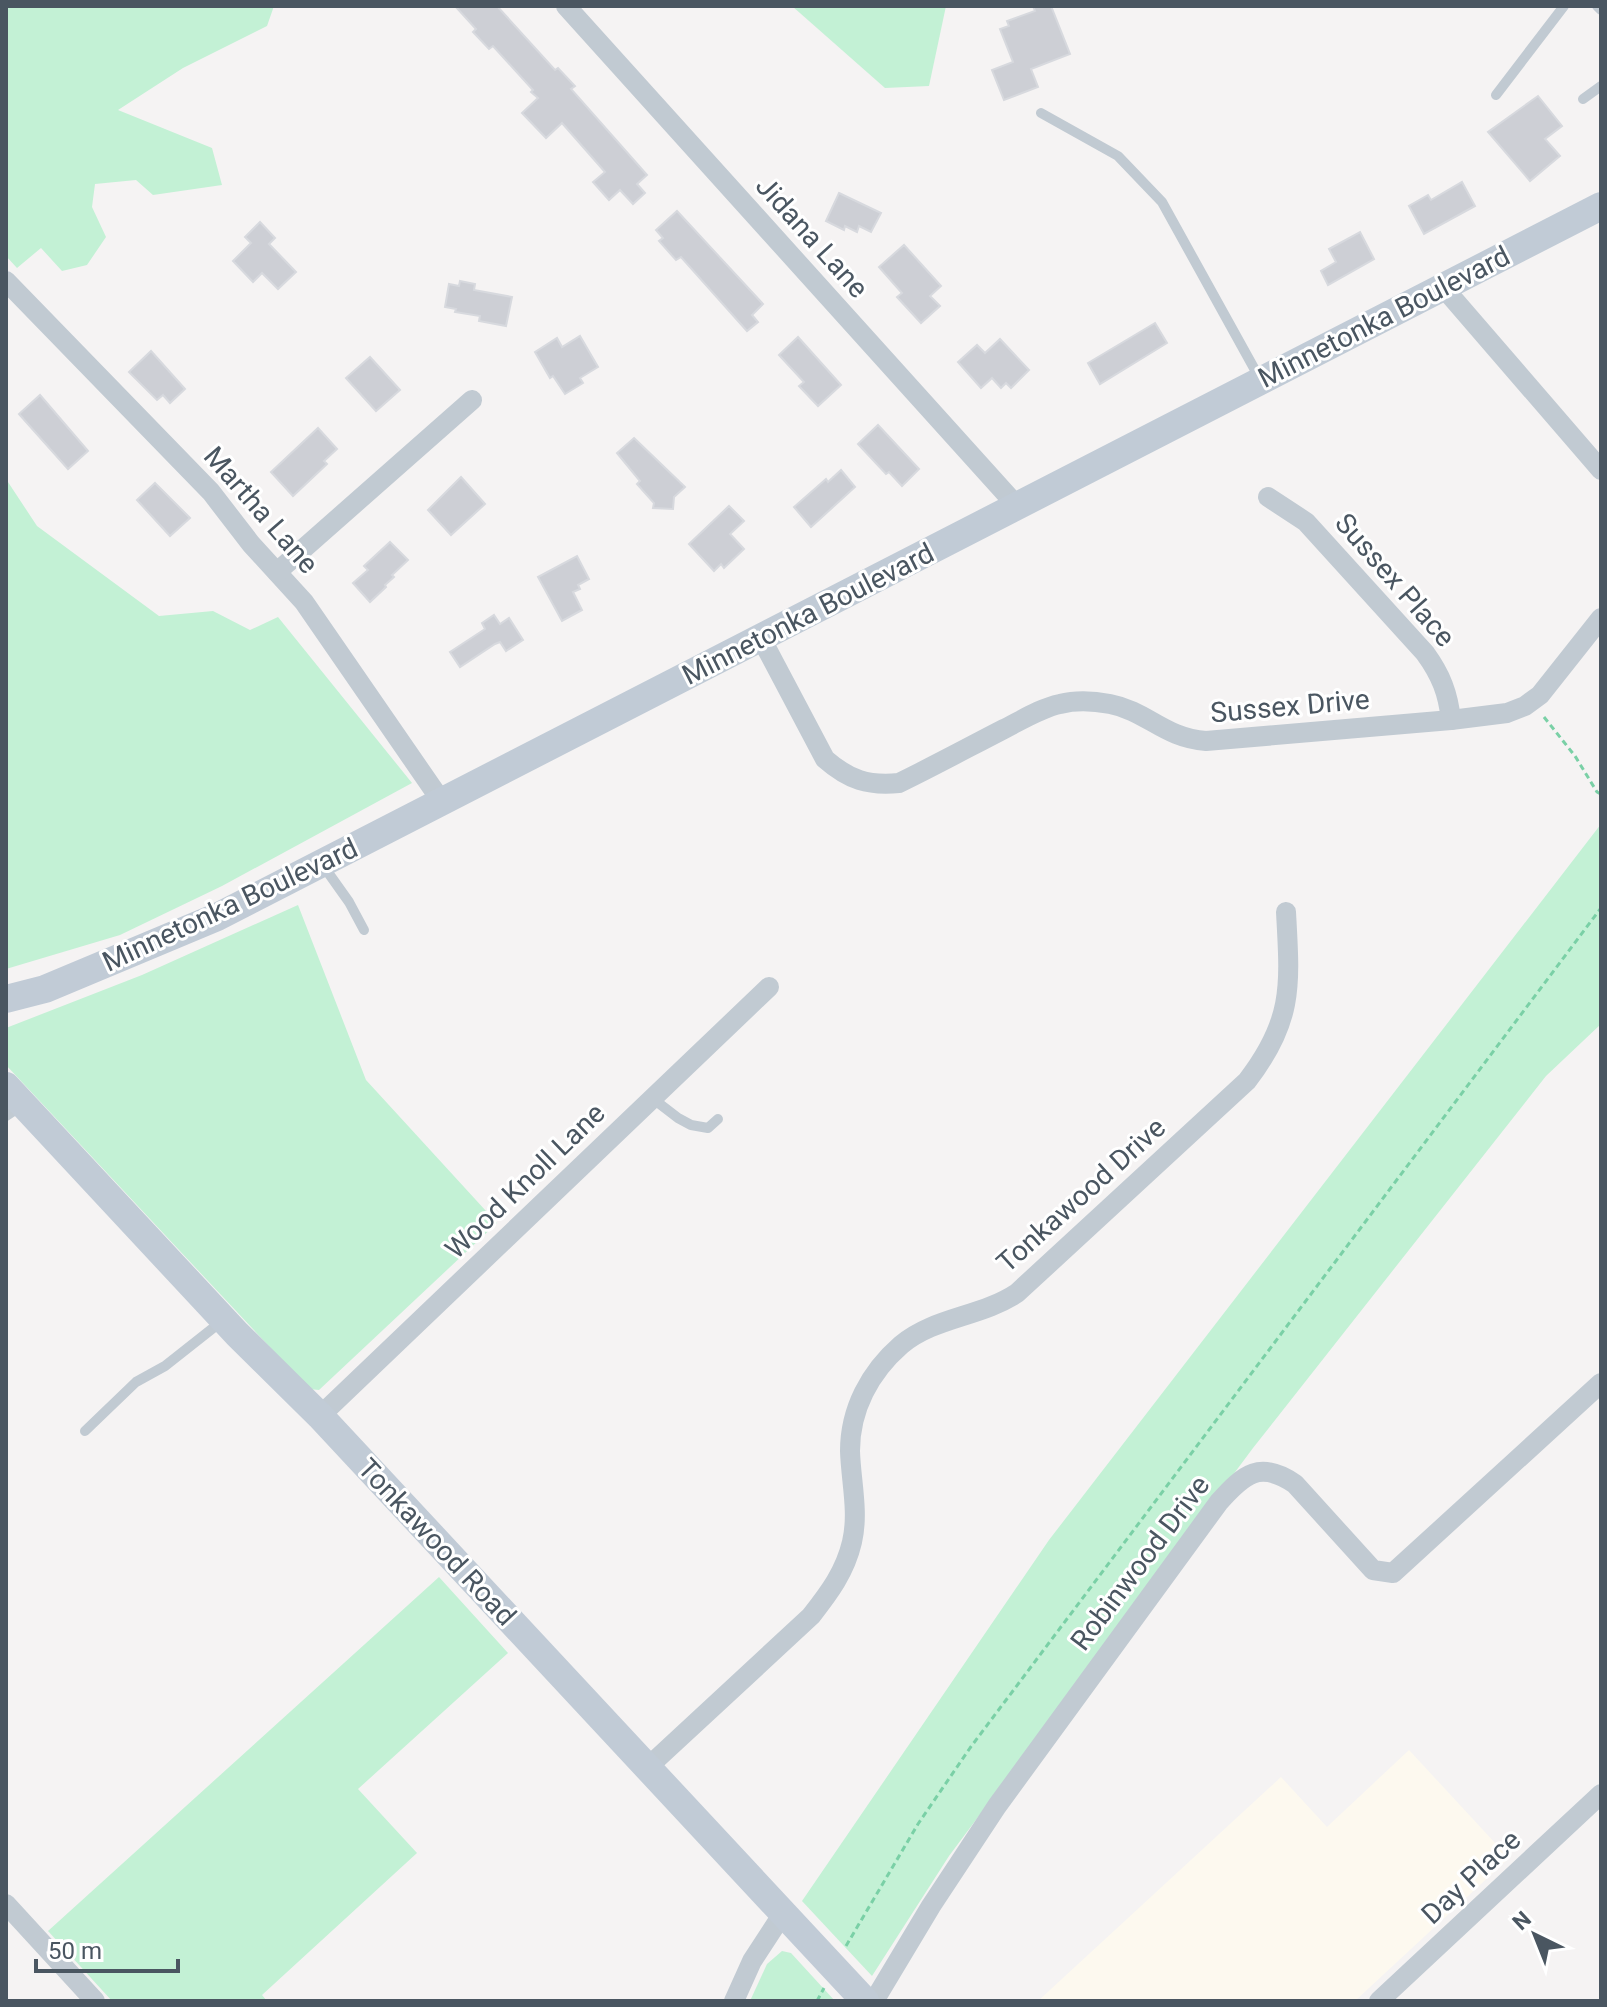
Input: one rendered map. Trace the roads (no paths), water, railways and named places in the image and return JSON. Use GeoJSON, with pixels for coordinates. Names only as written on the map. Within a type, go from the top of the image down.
{"type":"FeatureCollection","features":[{"type":"Feature","properties":{"kind":"main road","name":"Minnetonka Boulevard"},"geometry":{"type":"LineString","coordinates":[[6,999],[45,989],[217,917],[1601,206]]}},
{"type":"Feature","properties":{"kind":"main road","name":"Tonkawood Road"},"geometry":{"type":"LineString","coordinates":[[12,1102],[320,1416],[865,2001]]}},
{"type":"Feature","properties":{"kind":"street","name":"Jidana Lane"},"geometry":{"type":"LineString","coordinates":[[566,6],[1017,506]]}},
{"type":"Feature","properties":{"kind":"street","name":"Martha Lane"},"geometry":{"type":"LineString","coordinates":[[6,281],[211,492],[251,544],[304,602],[442,802]]}},
{"type":"Feature","properties":{"kind":"street"},"geometry":{"type":"LineString","coordinates":[[1443,287],[1601,470]]}},
{"type":"Feature","properties":{"kind":"street"},"geometry":{"type":"LineString","coordinates":[[277,572],[472,400]]}},
{"type":"Feature","properties":{"kind":"street","name":"Sussex Place"},"geometry":{"type":"LineString","coordinates":[[1268,497],[1306,522],[1425,653],[1440,673],[1449,698],[1451,720]]}},
{"type":"Feature","properties":{"kind":"street","name":"Sussex Drive"},"geometry":{"type":"LineString","coordinates":[[761,638],[825,759],[858,782],[879,785],[899,783],[1035,713],[1059,704],[1085,701],[1111,704],[1134,712],[1172,734],[1189,740],[1206,741],[1507,713],[1532,701],[1552,683],[1601,618]]}},
{"type":"Feature","properties":{"kind":"street","name":"Tonkawood Drive"},"geometry":{"type":"LineString","coordinates":[[648,1767],[811,1616],[844,1569],[856,1511],[850,1450],[854,1419],[864,1390],[882,1364],[904,1343],[931,1326],[1000,1305],[1017,1293],[1247,1081],[1266,1056],[1280,1028],[1288,999],[1290,968],[1286,912]]}},
{"type":"Feature","properties":{"kind":"street","name":"Wood Knoll Lane"},"geometry":{"type":"LineString","coordinates":[[320,1416],[769,987]]}},
{"type":"Feature","properties":{"kind":"street","name":"Robinwood Drive"},"geometry":{"type":"LineString","coordinates":[[874,2001],[931,1906],[997,1806],[1192,1539],[1238,1481],[1264,1471],[1280,1474],[1295,1484],[1373,1570],[1393,1573],[1401,1569],[1601,1383]]}},
{"type":"Feature","properties":{"kind":"street","name":"Day Place"},"geometry":{"type":"LineString","coordinates":[[1379,2001],[1597,1805]]}},
{"type":"Feature","properties":{"kind":"street"},"geometry":{"type":"LineString","coordinates":[[6,1904],[95,2001]]}},
{"type":"Feature","properties":{"kind":"street"},"geometry":{"type":"LineString","coordinates":[[734,2001],[752,1961],[782,1915]]}},
{"type":"Feature","properties":{"kind":"lane"},"geometry":{"type":"LineString","coordinates":[[1496,95],[1564,6]]}},
{"type":"Feature","properties":{"kind":"lane"},"geometry":{"type":"LineString","coordinates":[[1583,99],[1601,86]]}},
{"type":"Feature","properties":{"kind":"lane"},"geometry":{"type":"LineString","coordinates":[[1041,113],[1118,156],[1162,202],[1261,380]]}},
{"type":"Feature","properties":{"kind":"lane"},"geometry":{"type":"LineString","coordinates":[[322,864],[364,930]]}},
{"type":"Feature","properties":{"kind":"lane"},"geometry":{"type":"LineString","coordinates":[[652,1098],[691,1125],[708,1128],[718,1119]]}},
{"type":"Feature","properties":{"kind":"lane"},"geometry":{"type":"LineString","coordinates":[[85,1431],[136,1382],[165,1366],[223,1319]]}}]}
